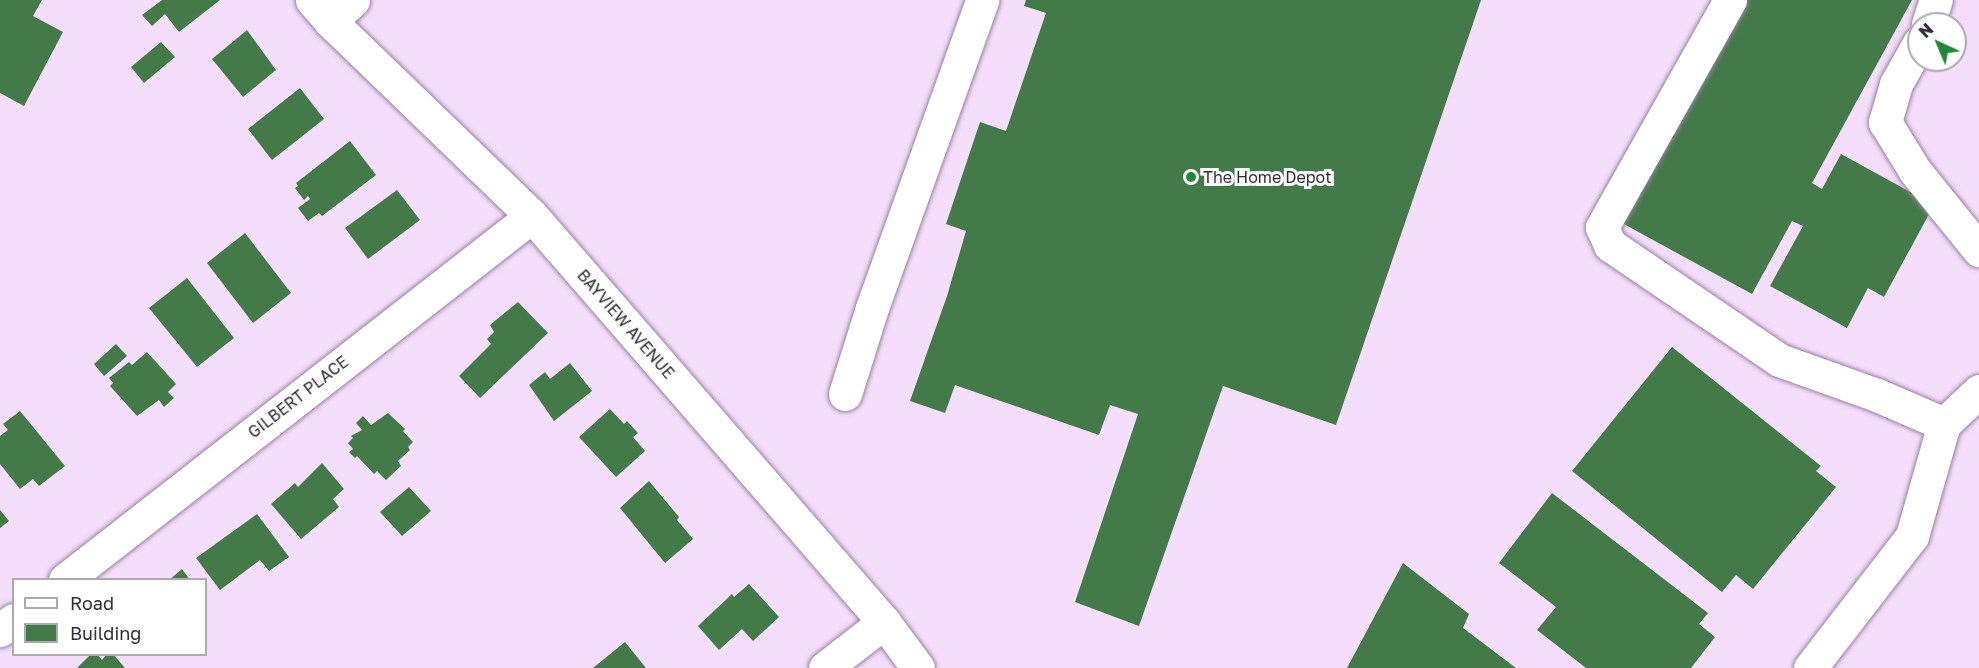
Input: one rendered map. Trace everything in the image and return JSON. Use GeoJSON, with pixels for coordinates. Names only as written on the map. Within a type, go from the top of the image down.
{"type":"FeatureCollection","features":[{"type":"Feature","properties":{"kind":"street"},"geometry":{"type":"LineString","coordinates":[[844,394],[872,308],[982,0]]}},
{"type":"Feature","properties":{"kind":"street"},"geometry":{"type":"LineString","coordinates":[[1730,0],[1602,227],[1610,245],[1779,360],[1877,395],[1944,424]]}},
{"type":"Feature","properties":{"kind":"street","name":"BAYVIEW AVENUE"},"geometry":{"type":"LineString","coordinates":[[332,7],[532,216],[884,622],[918,668]]}},
{"type":"Feature","properties":{"kind":"street"},"geometry":{"type":"LineString","coordinates":[[1907,64],[1896,84],[1885,122],[1915,171],[1979,250]]}},
{"type":"Feature","properties":{"kind":"street","name":"GILBERT PLACE"},"geometry":{"type":"LineString","coordinates":[[66,578],[532,216]]}},
{"type":"Feature","properties":{"kind":"street"},"geometry":{"type":"LineString","coordinates":[[1810,668],[1912,536],[1944,424],[1979,392]]}},
{"type":"Feature","properties":{"kind":"street"},"geometry":{"type":"LineString","coordinates":[[825,668],[884,622]]}},
{"type":"Feature","properties":{"kind":"building"},"geometry":{"type":"Polygon","coordinates":[[[0,0],[42,0],[33,16],[63,32],[24,106],[0,93],[0,0]]]}},
{"type":"Feature","properties":{"kind":"building"},"geometry":{"type":"Polygon","coordinates":[[[162,0],[220,0],[179,32],[165,14],[152,26],[142,15],[162,0]]]}},
{"type":"Feature","properties":{"kind":"building","name":"The Home Depot"},"geometry":{"type":"Polygon","coordinates":[[[1026,0],[1481,0],[1336,425],[1223,386],[1139,626],[1075,602],[1138,414],[1110,405],[1099,435],[955,385],[945,413],[910,401],[947,296],[966,231],[946,224],[980,122],[1006,131],[1046,13],[1024,6],[1026,0]]]}},
{"type":"Feature","properties":{"kind":"building"},"geometry":{"type":"Polygon","coordinates":[[[1744,0],[1912,0],[1812,183],[1822,189],[1841,154],[1934,205],[1884,297],[1868,288],[1847,328],[1770,286],[1803,226],[1792,221],[1752,294],[1622,223],[1744,0]]]}},
{"type":"Feature","properties":{"kind":"building"},"geometry":{"type":"Polygon","coordinates":[[[247,30],[276,70],[243,97],[212,59],[247,30]]]}},
{"type":"Feature","properties":{"kind":"building"},"geometry":{"type":"Polygon","coordinates":[[[161,42],[175,57],[144,83],[131,67],[161,42]]]}},
{"type":"Feature","properties":{"kind":"building"},"geometry":{"type":"Polygon","coordinates":[[[300,88],[324,119],[272,160],[248,129],[300,88]]]}},
{"type":"Feature","properties":{"kind":"building"},"geometry":{"type":"Polygon","coordinates":[[[350,141],[376,175],[322,216],[319,213],[308,221],[298,208],[310,199],[308,196],[304,200],[295,188],[298,186],[296,183],[350,141]]]}},
{"type":"Feature","properties":{"kind":"building"},"geometry":{"type":"Polygon","coordinates":[[[397,190],[420,220],[368,259],[345,228],[397,190]]]}},
{"type":"Feature","properties":{"kind":"building"},"geometry":{"type":"Polygon","coordinates":[[[245,233],[291,293],[253,323],[207,263],[245,233]]]}},
{"type":"Feature","properties":{"kind":"building"},"geometry":{"type":"Polygon","coordinates":[[[187,278],[234,338],[197,367],[149,308],[187,278]]]}},
{"type":"Feature","properties":{"kind":"building"},"geometry":{"type":"Polygon","coordinates":[[[518,302],[548,333],[480,398],[459,376],[491,344],[487,339],[494,332],[490,325],[518,302]]]}},
{"type":"Feature","properties":{"kind":"building"},"geometry":{"type":"Polygon","coordinates":[[[116,344],[127,356],[104,376],[94,364],[116,344]]]}},
{"type":"Feature","properties":{"kind":"building"},"geometry":{"type":"Polygon","coordinates":[[[1672,347],[1821,466],[1816,471],[1836,487],[1753,589],[1736,575],[1722,592],[1572,471],[1672,347]]]}},
{"type":"Feature","properties":{"kind":"building"},"geometry":{"type":"Polygon","coordinates":[[[147,352],[176,384],[168,392],[174,398],[164,407],[159,400],[137,416],[110,386],[113,383],[109,378],[129,362],[132,365],[147,352]]]}},
{"type":"Feature","properties":{"kind":"building"},"geometry":{"type":"Polygon","coordinates":[[[570,363],[592,391],[554,421],[529,385],[545,372],[550,379],[570,363]]]}},
{"type":"Feature","properties":{"kind":"building"},"geometry":{"type":"Polygon","coordinates":[[[610,409],[624,424],[627,421],[638,433],[633,437],[645,451],[616,477],[579,437],[610,409]]]}},
{"type":"Feature","properties":{"kind":"building"},"geometry":{"type":"Polygon","coordinates":[[[20,411],[65,466],[39,486],[33,479],[20,489],[0,464],[0,436],[8,430],[3,424],[20,411]]]}},
{"type":"Feature","properties":{"kind":"building"},"geometry":{"type":"Polygon","coordinates":[[[388,413],[405,429],[403,431],[413,442],[408,447],[410,450],[398,461],[401,466],[386,480],[377,471],[374,474],[357,456],[355,458],[349,452],[353,449],[348,443],[353,438],[351,436],[362,430],[356,423],[363,416],[371,425],[388,413]]]}},
{"type":"Feature","properties":{"kind":"building"},"geometry":{"type":"Polygon","coordinates":[[[322,463],[344,489],[333,499],[339,507],[301,539],[271,504],[295,483],[298,487],[322,463]]]}},
{"type":"Feature","properties":{"kind":"building"},"geometry":{"type":"Polygon","coordinates":[[[649,481],[679,517],[677,520],[693,539],[665,563],[620,508],[649,481]]]}},
{"type":"Feature","properties":{"kind":"building"},"geometry":{"type":"Polygon","coordinates":[[[409,487],[431,511],[402,536],[380,512],[409,487]]]}},
{"type":"Feature","properties":{"kind":"building"},"geometry":{"type":"Polygon","coordinates":[[[1552,493],[1708,613],[1699,624],[1715,637],[1691,668],[1586,668],[1537,630],[1556,607],[1499,563],[1552,493]]]}},
{"type":"Feature","properties":{"kind":"building"},"geometry":{"type":"Polygon","coordinates":[[[0,510],[9,521],[0,528],[0,510]]]}},
{"type":"Feature","properties":{"kind":"building"},"geometry":{"type":"Polygon","coordinates":[[[257,514],[289,557],[269,571],[260,560],[220,590],[196,558],[257,514]]]}},
{"type":"Feature","properties":{"kind":"building"},"geometry":{"type":"Polygon","coordinates":[[[1403,563],[1469,614],[1463,628],[1516,668],[1347,668],[1403,563]]]}},
{"type":"Feature","properties":{"kind":"building"},"geometry":{"type":"Polygon","coordinates":[[[182,569],[189,578],[171,578],[182,569]]]}},
{"type":"Feature","properties":{"kind":"building"},"geometry":{"type":"Polygon","coordinates":[[[749,584],[779,617],[753,641],[742,629],[719,650],[698,626],[732,594],[734,597],[749,584]]]}},
{"type":"Feature","properties":{"kind":"building"},"geometry":{"type":"Polygon","coordinates":[[[625,642],[646,668],[593,668],[625,642]]]}},
{"type":"Feature","properties":{"kind":"building"},"geometry":{"type":"Polygon","coordinates":[[[89,656],[99,656],[102,660],[105,656],[115,656],[125,668],[77,668],[89,656]]]}},
{"type":"Feature","properties":{"kind":"place","name":"The Home Depot"},"geometry":{"type":"Point","coordinates":[1191,177]}}]}
